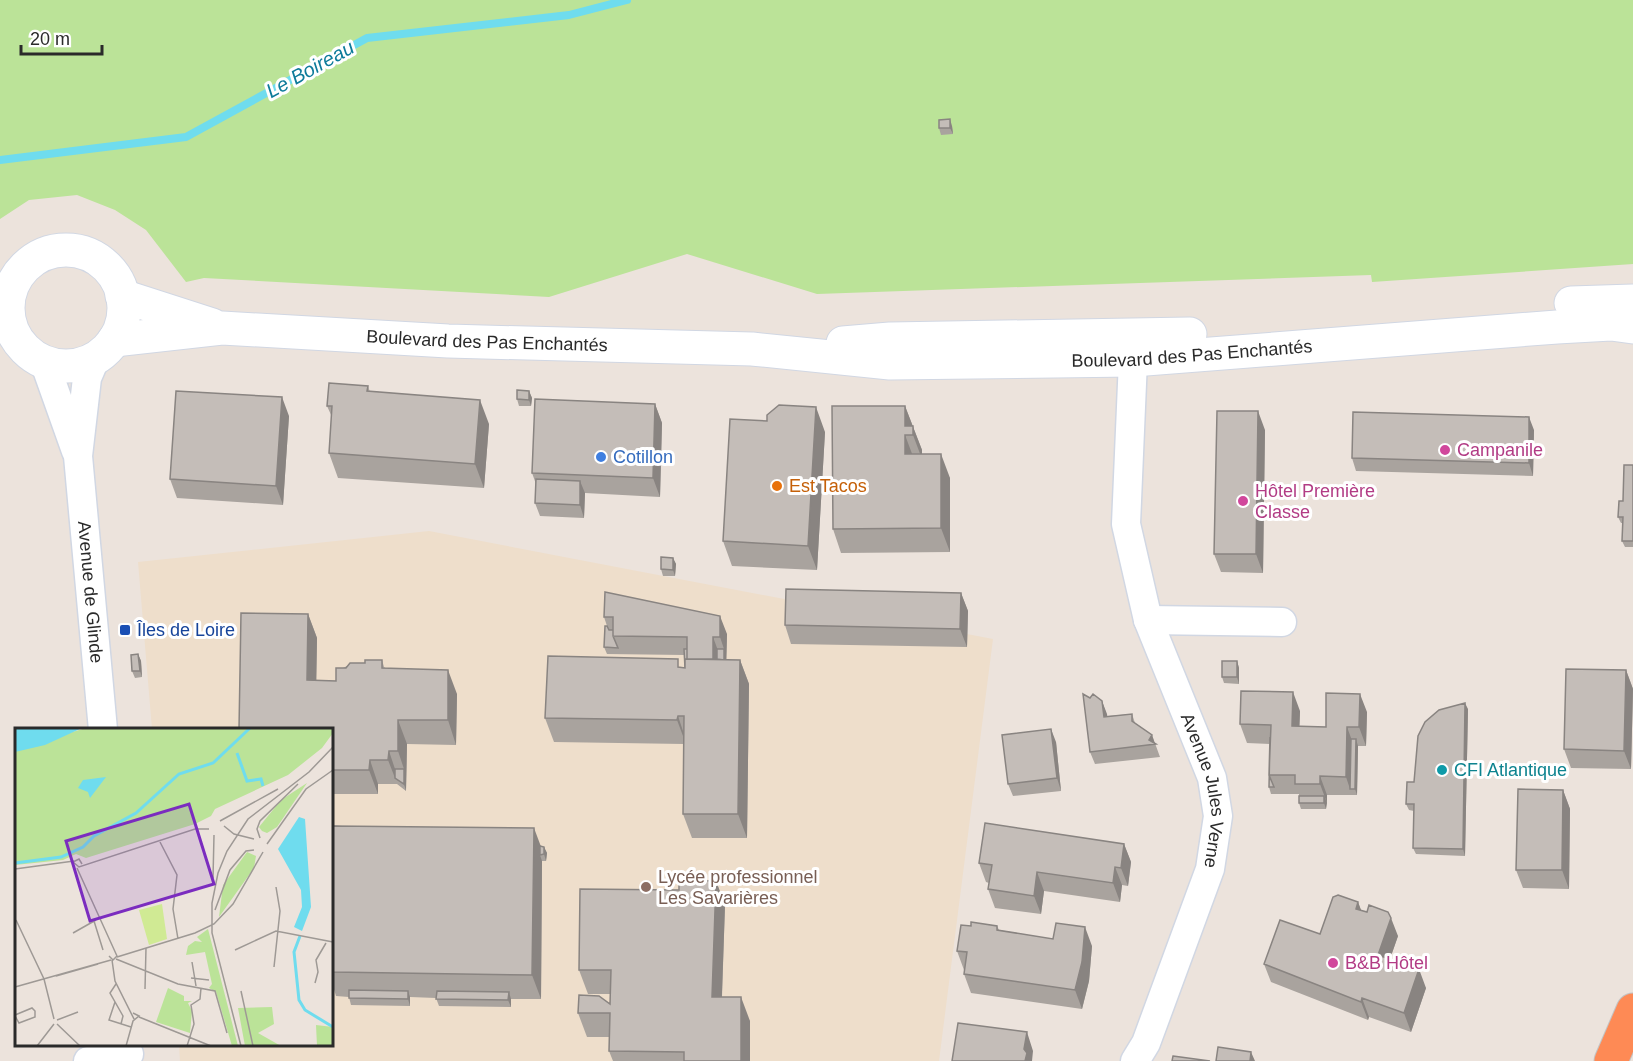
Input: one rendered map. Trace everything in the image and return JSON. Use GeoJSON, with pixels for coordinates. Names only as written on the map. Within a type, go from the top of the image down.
{"type":"FeatureCollection","features":[{"type":"Feature","properties":{"kind":"highway"},"geometry":{"type":"LineString","coordinates":[[1611,1061],[1633,1010]]}},
{"type":"Feature","properties":{"kind":"main road"},"geometry":{"type":"LineString","coordinates":[[62,250],[81,252],[108,268],[118,282],[122,296],[122,319],[105,348],[69,366],[45,361],[26,350],[18,341],[4,309],[10,290],[12,267],[46,253],[62,250]]}},
{"type":"Feature","properties":{"kind":"main road","name":"Boulevard des Pas Enchantés"},"geometry":{"type":"LineString","coordinates":[[122,296],[222,328]]}},
{"type":"Feature","properties":{"kind":"main road","name":"Boulevard des Pas Enchantés"},"geometry":{"type":"LineString","coordinates":[[752,349],[890,339],[1173,335],[1552,304],[1633,301]]}},
{"type":"Feature","properties":{"kind":"main road","name":"Boulevard des Pas Enchantés"},"geometry":{"type":"LineString","coordinates":[[105,348],[222,328],[448,341],[752,349],[890,363],[1132,360],[1557,327],[1611,324],[1633,327]]}},
{"type":"Feature","properties":{"kind":"street","name":"Avenue de Glinde"},"geometry":{"type":"LineString","coordinates":[[103,728],[78,456],[85,387],[105,348]]}},
{"type":"Feature","properties":{"kind":"street","name":"Avenue Jules Verne"},"geometry":{"type":"LineString","coordinates":[[1132,360],[1126,524],[1148,620],[1212,778],[1218,816],[1210,869],[1146,1043],[1135,1061]]}},
{"type":"Feature","properties":{"kind":"street","name":"Avenue de Glinde"},"geometry":{"type":"LineString","coordinates":[[45,361],[58,406],[78,456]]}},
{"type":"Feature","properties":{"kind":"street"},"geometry":{"type":"LineString","coordinates":[[1148,620],[1282,622]]}},
{"type":"Feature","properties":{"kind":"street"},"geometry":{"type":"LineString","coordinates":[[88,1061],[129,1053]]}},
{"type":"Feature","properties":{"kind":"shaded area","name":"Lycée professionnel Les Savarières"},"geometry":{"type":"Polygon","coordinates":[[[429,531],[993,639],[939,1061],[180,1061],[179,1046],[333,1046],[333,728],[152,728],[138,562],[429,531]]]}},
{"type":"Feature","properties":{"kind":"green space"},"geometry":{"type":"Polygon","coordinates":[[[0,0],[1633,0],[1633,264],[1372,282],[1371,275],[817,294],[687,254],[549,297],[204,278],[186,282],[146,230],[115,210],[77,195],[29,200],[0,219],[0,0]]]}},
{"type":"Feature","properties":{"kind":"building"},"geometry":{"type":"Polygon","coordinates":[[[950,119],[950,128],[939,128],[939,120],[950,119]]]}},
{"type":"Feature","properties":{"kind":"building"},"geometry":{"type":"Polygon","coordinates":[[[329,383],[368,386],[367,391],[480,400],[475,464],[329,453],[332,406],[327,406],[329,383]]]}},
{"type":"Feature","properties":{"kind":"building"},"geometry":{"type":"Polygon","coordinates":[[[517,390],[529,391],[529,400],[517,399],[517,390]]]}},
{"type":"Feature","properties":{"kind":"building"},"geometry":{"type":"Polygon","coordinates":[[[176,391],[282,397],[276,486],[170,479],[176,391]]]}},
{"type":"Feature","properties":{"kind":"building","name":"Cotillon"},"geometry":{"type":"Polygon","coordinates":[[[535,399],[655,404],[653,478],[532,473],[535,399]]]}},
{"type":"Feature","properties":{"kind":"building"},"geometry":{"type":"Polygon","coordinates":[[[779,405],[816,407],[808,546],[723,541],[730,419],[767,421],[767,415],[779,405]]]}},
{"type":"Feature","properties":{"kind":"building"},"geometry":{"type":"Polygon","coordinates":[[[832,406],[905,406],[905,426],[913,426],[913,435],[905,435],[905,454],[941,454],[941,528],[833,529],[832,406]]]}},
{"type":"Feature","properties":{"kind":"building","name":"Hôtel Première Classe"},"geometry":{"type":"Polygon","coordinates":[[[1217,411],[1258,411],[1256,554],[1214,554],[1217,411]]]}},
{"type":"Feature","properties":{"kind":"building","name":"Campanile"},"geometry":{"type":"Polygon","coordinates":[[[1353,412],[1529,417],[1529,463],[1352,458],[1353,412]]]}},
{"type":"Feature","properties":{"kind":"building"},"geometry":{"type":"Polygon","coordinates":[[[1624,465],[1633,465],[1633,541],[1622,541],[1623,517],[1618,517],[1619,501],[1623,501],[1624,465]]]}},
{"type":"Feature","properties":{"kind":"building"},"geometry":{"type":"Polygon","coordinates":[[[536,479],[580,481],[580,505],[535,503],[536,479]]]}},
{"type":"Feature","properties":{"kind":"building"},"geometry":{"type":"Polygon","coordinates":[[[661,557],[673,558],[673,570],[661,569],[661,557]]]}},
{"type":"Feature","properties":{"kind":"building"},"geometry":{"type":"Polygon","coordinates":[[[786,589],[961,593],[960,629],[785,625],[786,589]]]}},
{"type":"Feature","properties":{"kind":"building"},"geometry":{"type":"Polygon","coordinates":[[[605,592],[720,616],[720,637],[713,637],[713,659],[687,659],[687,637],[613,636],[613,617],[604,617],[605,592]]]}},
{"type":"Feature","properties":{"kind":"building"},"geometry":{"type":"Polygon","coordinates":[[[241,613],[308,614],[307,680],[336,681],[336,668],[346,668],[350,663],[365,663],[365,660],[382,660],[382,668],[448,670],[448,720],[398,720],[398,751],[389,751],[388,760],[370,760],[369,770],[333,770],[333,728],[239,728],[241,613]]]}},
{"type":"Feature","properties":{"kind":"building"},"geometry":{"type":"Polygon","coordinates":[[[605,626],[613,630],[618,648],[604,647],[605,626]]]}},
{"type":"Feature","properties":{"kind":"building"},"geometry":{"type":"Polygon","coordinates":[[[684,649],[687,649],[685,668],[684,649]]]}},
{"type":"Feature","properties":{"kind":"building"},"geometry":{"type":"Polygon","coordinates":[[[717,649],[724,649],[724,660],[717,659],[717,649]]]}},
{"type":"Feature","properties":{"kind":"building"},"geometry":{"type":"Polygon","coordinates":[[[138,654],[140,671],[132,671],[131,655],[138,654]]]}},
{"type":"Feature","properties":{"kind":"building"},"geometry":{"type":"Polygon","coordinates":[[[548,656],[678,659],[678,667],[685,668],[685,659],[740,660],[738,814],[683,814],[684,716],[678,716],[677,720],[545,718],[548,656]]]}},
{"type":"Feature","properties":{"kind":"building"},"geometry":{"type":"Polygon","coordinates":[[[1222,661],[1237,661],[1237,677],[1222,677],[1222,661]]]}},
{"type":"Feature","properties":{"kind":"building"},"geometry":{"type":"Polygon","coordinates":[[[1566,669],[1626,670],[1624,751],[1564,749],[1566,669]]]}},
{"type":"Feature","properties":{"kind":"building"},"geometry":{"type":"Polygon","coordinates":[[[1241,691],[1293,692],[1292,726],[1326,727],[1326,693],[1360,694],[1359,727],[1347,727],[1346,777],[1320,776],[1320,784],[1295,784],[1295,775],[1269,775],[1271,725],[1240,724],[1241,691]]]}},
{"type":"Feature","properties":{"kind":"building"},"geometry":{"type":"Polygon","coordinates":[[[1083,694],[1090,698],[1093,694],[1102,701],[1104,717],[1132,714],[1132,721],[1152,735],[1149,740],[1156,744],[1090,752],[1083,694]]]}},
{"type":"Feature","properties":{"kind":"building","name":"CFI Atlantique"},"geometry":{"type":"Polygon","coordinates":[[[1465,703],[1463,849],[1413,848],[1414,804],[1406,804],[1407,782],[1414,782],[1418,736],[1425,722],[1439,710],[1465,703]]]}},
{"type":"Feature","properties":{"kind":"building"},"geometry":{"type":"Polygon","coordinates":[[[1051,729],[1057,778],[1008,784],[1002,735],[1051,729]]]}},
{"type":"Feature","properties":{"kind":"building"},"geometry":{"type":"Polygon","coordinates":[[[1351,739],[1356,739],[1355,789],[1350,789],[1351,739]]]}},
{"type":"Feature","properties":{"kind":"building"},"geometry":{"type":"Polygon","coordinates":[[[395,769],[404,769],[404,784],[395,778],[395,769]]]}},
{"type":"Feature","properties":{"kind":"building"},"geometry":{"type":"Polygon","coordinates":[[[1269,776],[1274,787],[1269,787],[1269,776]]]}},
{"type":"Feature","properties":{"kind":"building"},"geometry":{"type":"Polygon","coordinates":[[[1518,789],[1563,790],[1562,870],[1516,870],[1518,789]]]}},
{"type":"Feature","properties":{"kind":"building"},"geometry":{"type":"Polygon","coordinates":[[[1299,796],[1324,796],[1324,803],[1299,803],[1299,796]]]}},
{"type":"Feature","properties":{"kind":"building"},"geometry":{"type":"Polygon","coordinates":[[[985,823],[1124,844],[1121,868],[1115,867],[1113,883],[1037,872],[1034,896],[988,889],[992,865],[979,863],[985,823]]]}},
{"type":"Feature","properties":{"kind":"building"},"geometry":{"type":"Polygon","coordinates":[[[333,826],[534,828],[532,975],[333,972],[333,826]]]}},
{"type":"Feature","properties":{"kind":"building"},"geometry":{"type":"Polygon","coordinates":[[[540,846],[544,847],[544,854],[540,855],[540,846]]]}},
{"type":"Feature","properties":{"kind":"building"},"geometry":{"type":"Polygon","coordinates":[[[679,880],[716,881],[712,997],[741,997],[741,1061],[684,1061],[684,1052],[609,1051],[610,1013],[578,1013],[579,995],[599,996],[610,1004],[611,970],[579,970],[580,889],[679,890],[679,880]]]}},
{"type":"Feature","properties":{"kind":"building","name":"B&B Hôtel"},"geometry":{"type":"Polygon","coordinates":[[[1338,895],[1358,902],[1356,909],[1367,912],[1369,905],[1388,912],[1391,918],[1378,955],[1419,969],[1404,1013],[1362,998],[1361,1002],[1264,964],[1280,920],[1320,934],[1333,897],[1338,895]]]}},
{"type":"Feature","properties":{"kind":"building"},"geometry":{"type":"Polygon","coordinates":[[[971,922],[997,926],[997,930],[1053,939],[1056,923],[1085,927],[1082,962],[1075,990],[964,974],[967,952],[957,951],[961,925],[971,926],[971,922]]]}},
{"type":"Feature","properties":{"kind":"building"},"geometry":{"type":"Polygon","coordinates":[[[349,990],[408,991],[408,999],[349,998],[349,990]]]}},
{"type":"Feature","properties":{"kind":"building"},"geometry":{"type":"Polygon","coordinates":[[[437,991],[509,992],[508,1000],[436,999],[437,991]]]}},
{"type":"Feature","properties":{"kind":"building"},"geometry":{"type":"Polygon","coordinates":[[[958,1023],[1027,1032],[1024,1049],[1027,1053],[1025,1061],[952,1061],[958,1023]]]}},
{"type":"Feature","properties":{"kind":"building"},"geometry":{"type":"Polygon","coordinates":[[[1218,1047],[1251,1052],[1250,1061],[1216,1061],[1218,1047]]]}},
{"type":"Feature","properties":{"kind":"building"},"geometry":{"type":"Polygon","coordinates":[[[1173,1056],[1210,1061],[1172,1061],[1173,1056]]]}},
{"type":"Feature","properties":{"kind":"waterway","name":"Le Boireau"},"geometry":{"type":"LineString","coordinates":[[0,160],[186,137],[367,38],[569,15],[627,0]]}},
{"type":"Feature","properties":{"kind":"place","name":"Campanile"},"geometry":{"type":"Point","coordinates":[1445,450]}},
{"type":"Feature","properties":{"kind":"place","name":"Cotillon"},"geometry":{"type":"Point","coordinates":[601,457]}},
{"type":"Feature","properties":{"kind":"place","name":"Est Tacos"},"geometry":{"type":"Point","coordinates":[777,486]}},
{"type":"Feature","properties":{"kind":"place","name":"Hôtel Première Classe"},"geometry":{"type":"Point","coordinates":[1243,501]}},
{"type":"Feature","properties":{"kind":"place","name":"Îles de Loire"},"geometry":{"type":"Point","coordinates":[125,630]}},
{"type":"Feature","properties":{"kind":"place","name":"CFI Atlantique"},"geometry":{"type":"Point","coordinates":[1442,770]}},
{"type":"Feature","properties":{"kind":"place","name":"Lycée professionnel Les Savarières"},"geometry":{"type":"Point","coordinates":[646,887]}},
{"type":"Feature","properties":{"kind":"place","name":"B&B Hôtel"},"geometry":{"type":"Point","coordinates":[1333,963]}}]}
